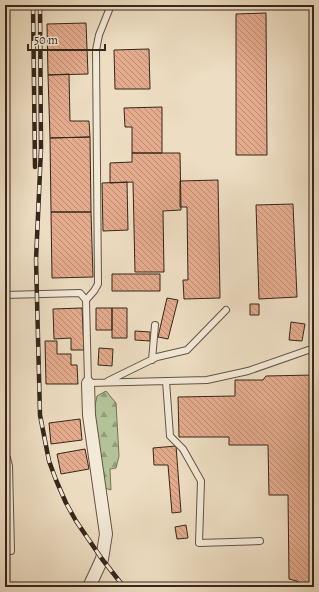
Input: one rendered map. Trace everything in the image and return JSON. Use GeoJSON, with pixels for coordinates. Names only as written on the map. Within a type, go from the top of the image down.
{"type":"FeatureCollection","features":[{"type":"Feature","properties":{"kind":"street"},"geometry":{"type":"LineString","coordinates":[[88,383],[89,415],[106,534],[102,559],[89,587]]}},
{"type":"Feature","properties":{"kind":"lane"},"geometry":{"type":"LineString","coordinates":[[86,300],[98,284],[96,50],[111,5]]}},
{"type":"Feature","properties":{"kind":"lane"},"geometry":{"type":"LineString","coordinates":[[5,295],[80,293],[86,300],[88,383],[207,380],[248,371],[314,348]]}},
{"type":"Feature","properties":{"kind":"lane"},"geometry":{"type":"LineString","coordinates":[[105,383],[157,357],[187,350],[226,310]]}},
{"type":"Feature","properties":{"kind":"lane"},"geometry":{"type":"LineString","coordinates":[[152,360],[155,325]]}},
{"type":"Feature","properties":{"kind":"lane"},"geometry":{"type":"LineString","coordinates":[[166,381],[170,436],[183,449],[201,481],[200,543],[260,540]]}},
{"type":"Feature","properties":{"kind":"lane"},"geometry":{"type":"LineString","coordinates":[[5,456],[8,458],[9,466],[11,552]]}},
{"type":"Feature","properties":{"kind":"green space"},"geometry":{"type":"Polygon","coordinates":[[[106,391],[116,403],[119,456],[116,468],[110,469],[111,490],[102,487],[94,411],[97,396],[106,391]]]}},
{"type":"Feature","properties":{"kind":"building"},"geometry":{"type":"Polygon","coordinates":[[[266,13],[267,155],[236,155],[236,14],[266,13]]]}},
{"type":"Feature","properties":{"kind":"building"},"geometry":{"type":"Polygon","coordinates":[[[86,23],[88,74],[48,75],[47,24],[86,23]]]}},
{"type":"Feature","properties":{"kind":"building"},"geometry":{"type":"Polygon","coordinates":[[[149,49],[150,89],[115,89],[114,50],[149,49]]]}},
{"type":"Feature","properties":{"kind":"building"},"geometry":{"type":"Polygon","coordinates":[[[69,74],[70,121],[89,121],[90,137],[50,138],[48,75],[69,74]]]}},
{"type":"Feature","properties":{"kind":"building"},"geometry":{"type":"Polygon","coordinates":[[[162,107],[162,153],[132,153],[132,127],[125,127],[124,108],[162,107]]]}},
{"type":"Feature","properties":{"kind":"building"},"geometry":{"type":"Polygon","coordinates":[[[90,137],[91,212],[51,212],[50,138],[90,137]]]}},
{"type":"Feature","properties":{"kind":"building"},"geometry":{"type":"Polygon","coordinates":[[[132,153],[180,153],[181,210],[163,211],[164,272],[135,272],[133,182],[110,183],[110,163],[132,162],[132,153]]]}},
{"type":"Feature","properties":{"kind":"building"},"geometry":{"type":"Polygon","coordinates":[[[218,180],[220,298],[184,299],[183,280],[188,280],[187,207],[180,207],[180,181],[218,180]]]}},
{"type":"Feature","properties":{"kind":"building"},"geometry":{"type":"Polygon","coordinates":[[[127,182],[128,230],[103,231],[102,183],[127,182]]]}},
{"type":"Feature","properties":{"kind":"building"},"geometry":{"type":"Polygon","coordinates":[[[293,204],[297,297],[259,299],[256,205],[293,204]]]}},
{"type":"Feature","properties":{"kind":"building"},"geometry":{"type":"Polygon","coordinates":[[[51,212],[91,212],[93,277],[52,278],[51,212]]]}},
{"type":"Feature","properties":{"kind":"building"},"geometry":{"type":"Polygon","coordinates":[[[112,274],[160,274],[160,291],[112,291],[112,274]]]}},
{"type":"Feature","properties":{"kind":"building"},"geometry":{"type":"Polygon","coordinates":[[[167,298],[178,300],[168,339],[158,337],[167,298]]]}},
{"type":"Feature","properties":{"kind":"building"},"geometry":{"type":"Polygon","coordinates":[[[250,304],[259,304],[259,315],[250,315],[250,304]]]}},
{"type":"Feature","properties":{"kind":"building"},"geometry":{"type":"Polygon","coordinates":[[[82,308],[84,350],[71,350],[71,338],[54,339],[53,309],[82,308]]]}},
{"type":"Feature","properties":{"kind":"building"},"geometry":{"type":"Polygon","coordinates":[[[96,308],[112,308],[112,330],[96,330],[96,308]]]}},
{"type":"Feature","properties":{"kind":"building"},"geometry":{"type":"Polygon","coordinates":[[[112,308],[127,308],[127,338],[112,338],[112,308]]]}},
{"type":"Feature","properties":{"kind":"building"},"geometry":{"type":"Polygon","coordinates":[[[291,322],[305,324],[302,341],[289,340],[291,322]]]}},
{"type":"Feature","properties":{"kind":"building"},"geometry":{"type":"Polygon","coordinates":[[[135,331],[150,332],[150,341],[135,340],[135,331]]]}},
{"type":"Feature","properties":{"kind":"building"},"geometry":{"type":"Polygon","coordinates":[[[45,341],[57,341],[57,354],[71,354],[71,365],[77,365],[78,384],[46,384],[45,341]]]}},
{"type":"Feature","properties":{"kind":"building"},"geometry":{"type":"Polygon","coordinates":[[[99,348],[113,349],[112,366],[98,365],[99,348]]]}},
{"type":"Feature","properties":{"kind":"building"},"geometry":{"type":"Polygon","coordinates":[[[314,375],[314,582],[311,582],[311,587],[298,587],[297,581],[289,579],[288,495],[269,495],[268,445],[229,445],[229,437],[179,437],[178,397],[235,396],[235,380],[263,380],[266,376],[314,375]]]}},
{"type":"Feature","properties":{"kind":"building"},"geometry":{"type":"Polygon","coordinates":[[[80,419],[82,440],[51,444],[49,423],[80,419]]]}},
{"type":"Feature","properties":{"kind":"building"},"geometry":{"type":"Polygon","coordinates":[[[176,446],[181,512],[172,513],[168,465],[154,465],[153,448],[176,446]]]}},
{"type":"Feature","properties":{"kind":"building"},"geometry":{"type":"Polygon","coordinates":[[[85,449],[89,469],[61,474],[57,454],[85,449]]]}},
{"type":"Feature","properties":{"kind":"building"},"geometry":{"type":"Polygon","coordinates":[[[186,525],[188,538],[177,539],[175,527],[186,525]]]}},
{"type":"Feature","properties":{"kind":"railway"},"geometry":{"type":"LineString","coordinates":[[33,5],[35,167]]}},
{"type":"Feature","properties":{"kind":"railway"},"geometry":{"type":"LineString","coordinates":[[40,5],[41,149],[36,260],[40,415],[49,461],[66,503],[76,521],[102,559],[124,587]]}}]}
